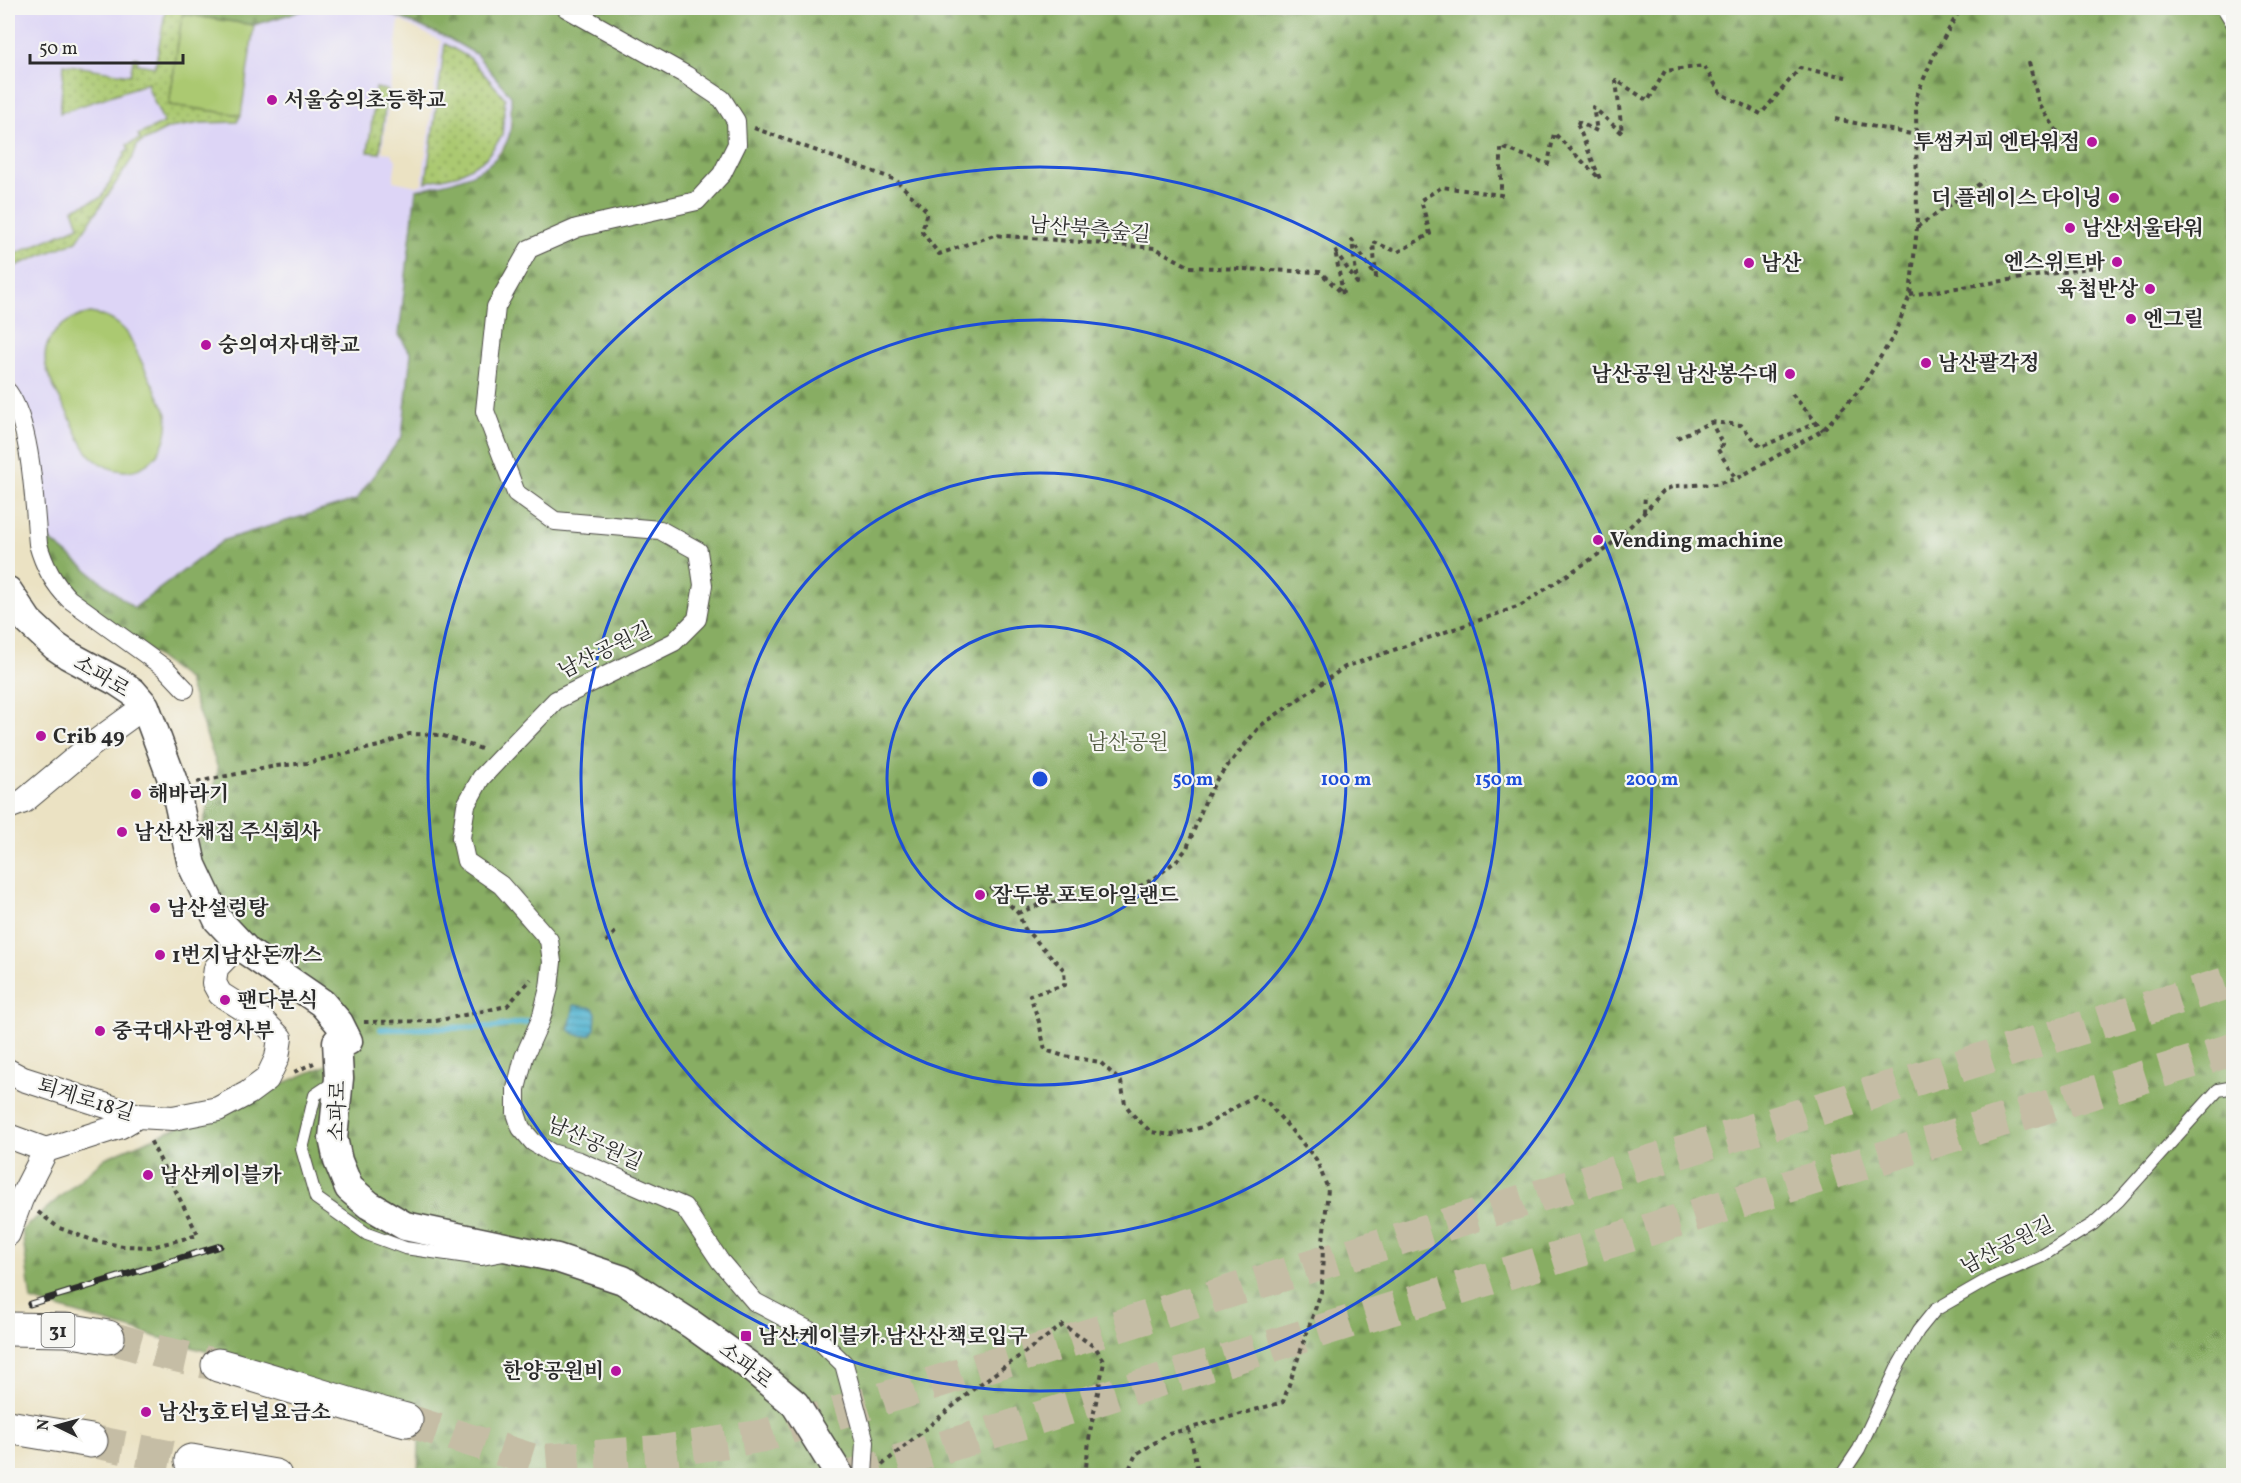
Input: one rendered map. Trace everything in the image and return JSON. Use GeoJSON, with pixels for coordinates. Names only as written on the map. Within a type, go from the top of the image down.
{"type":"FeatureCollection","features":[{"type":"Feature","properties":{"kind":"main road","name":"31"},"geometry":{"type":"LineString","coordinates":[[8,1329],[66,1330],[108,1337]]}},
{"type":"Feature","properties":{"kind":"main road"},"geometry":{"type":"LineString","coordinates":[[218,1365],[306,1390],[353,1407],[406,1419]]}},
{"type":"Feature","properties":{"kind":"main road"},"geometry":{"type":"LineString","coordinates":[[8,1427],[91,1441]]}},
{"type":"Feature","properties":{"kind":"main road"},"geometry":{"type":"LineString","coordinates":[[191,1461],[275,1476]]}},
{"type":"Feature","properties":{"kind":"street"},"geometry":{"type":"LineString","coordinates":[[566,8],[686,75],[722,99],[736,121]]}},
{"type":"Feature","properties":{"kind":"street","name":"남산공원길"},"geometry":{"type":"LineString","coordinates":[[736,121],[737,144],[722,174],[697,201],[577,228],[529,249],[496,307],[485,411],[516,493],[555,521],[660,530],[698,551],[703,585],[697,619],[674,642],[556,700],[502,756],[481,778],[466,805],[461,838],[466,861],[501,885],[549,940],[552,962],[548,996],[541,1019],[524,1057],[516,1089],[516,1113],[521,1128],[533,1142],[551,1153],[579,1161],[684,1207],[720,1261],[754,1302],[810,1331],[844,1364],[871,1472]]}},
{"type":"Feature","properties":{"kind":"street"},"geometry":{"type":"LineString","coordinates":[[8,392],[26,441],[40,551],[57,587],[69,599],[166,669],[185,689]]}},
{"type":"Feature","properties":{"kind":"street","name":"소파로"},"geometry":{"type":"LineString","coordinates":[[8,591],[28,621],[55,646],[118,682],[133,692],[145,706],[176,787],[192,865],[218,920],[239,944],[322,1003],[338,1033],[339,1078],[333,1138],[338,1161],[349,1188],[369,1205],[405,1226],[557,1258],[623,1280],[691,1324],[748,1365],[795,1404],[840,1476]]}},
{"type":"Feature","properties":{"kind":"street"},"geometry":{"type":"LineString","coordinates":[[8,807],[24,801],[90,746],[145,706]]}},
{"type":"Feature","properties":{"kind":"street"},"geometry":{"type":"LineString","coordinates":[[239,944],[216,968],[214,983],[220,994],[263,1021],[280,1038],[277,1058],[267,1079]]}},
{"type":"Feature","properties":{"kind":"street","name":"퇴계로18길"},"geometry":{"type":"LineString","coordinates":[[8,1071],[138,1116],[173,1119],[218,1109],[248,1093],[267,1079]]}},
{"type":"Feature","properties":{"kind":"street"},"geometry":{"type":"LineString","coordinates":[[8,1136],[46,1150],[112,1129],[138,1116]]}},
{"type":"Feature","properties":{"kind":"street"},"geometry":{"type":"LineString","coordinates":[[8,1234],[21,1199],[46,1150]]}},
{"type":"Feature","properties":{"kind":"lane"},"geometry":{"type":"LineString","coordinates":[[2223,8],[2234,26]]}},
{"type":"Feature","properties":{"kind":"lane","name":"남산공원길"},"geometry":{"type":"LineString","coordinates":[[1841,1476],[1859,1449],[1908,1348],[1935,1310],[1989,1278],[2040,1257],[2093,1224],[2119,1200],[2218,1090],[2234,1087]]}},
{"type":"Feature","properties":{"kind":"path"},"geometry":{"type":"LineString","coordinates":[[1018,913],[1044,903],[1120,897],[1155,878],[1178,859],[1187,848],[1206,799],[1217,779],[1260,726],[1345,667],[1520,606],[1605,550],[1644,513],[1661,488],[1715,484],[1736,478],[1822,430],[1862,387],[1894,335],[1910,295],[1917,228],[1916,97],[1934,55],[1961,8]]}},
{"type":"Feature","properties":{"kind":"path"},"geometry":{"type":"LineString","coordinates":[[2029,62],[2038,104],[2059,134]]}},
{"type":"Feature","properties":{"kind":"path","name":"남산북측숲길"},"geometry":{"type":"LineString","coordinates":[[736,121],[896,180],[927,211],[922,232],[939,254],[994,235],[1155,248],[1190,267],[1320,273],[1342,294],[1335,250],[1357,283],[1352,240],[1376,277],[1373,242],[1398,252],[1430,234],[1421,200],[1442,187],[1501,195],[1501,147],[1548,164],[1554,133],[1600,179],[1576,122],[1597,131],[1593,107],[1622,133],[1616,80],[1648,101],[1665,71],[1704,66],[1721,94],[1761,114],[1800,68],[1846,77]]}},
{"type":"Feature","properties":{"kind":"path"},"geometry":{"type":"LineString","coordinates":[[1835,119],[1917,135]]}},
{"type":"Feature","properties":{"kind":"path"},"geometry":{"type":"LineString","coordinates":[[1917,228],[1984,181]]}},
{"type":"Feature","properties":{"kind":"path"},"geometry":{"type":"LineString","coordinates":[[1910,295],[2102,266]]}},
{"type":"Feature","properties":{"kind":"path"},"geometry":{"type":"LineString","coordinates":[[1792,394],[1822,430]]}},
{"type":"Feature","properties":{"kind":"path"},"geometry":{"type":"LineString","coordinates":[[1677,438],[1711,422],[1742,425],[1761,447],[1816,423]]}},
{"type":"Feature","properties":{"kind":"path"},"geometry":{"type":"LineString","coordinates":[[1711,422],[1723,445],[1717,448],[1736,478]]}},
{"type":"Feature","properties":{"kind":"path"},"geometry":{"type":"LineString","coordinates":[[1644,513],[1645,494]]}},
{"type":"Feature","properties":{"kind":"path"},"geometry":{"type":"LineString","coordinates":[[176,787],[276,766],[307,763],[383,745],[409,735],[441,735],[502,756]]}},
{"type":"Feature","properties":{"kind":"path"},"geometry":{"type":"LineString","coordinates":[[983,896],[993,888],[1018,913],[1025,929],[1064,970],[1065,985],[1030,994],[1045,1050],[1064,1056],[1100,1062],[1120,1082],[1125,1104],[1133,1115],[1151,1132],[1172,1135],[1203,1127],[1254,1096],[1268,1103],[1316,1159],[1328,1189],[1322,1289],[1283,1402],[1169,1434],[1136,1454],[1126,1476]]}},
{"type":"Feature","properties":{"kind":"path"},"geometry":{"type":"LineString","coordinates":[[606,942],[618,929]]}},
{"type":"Feature","properties":{"kind":"path"},"geometry":{"type":"LineString","coordinates":[[267,1079],[281,1079],[320,1060],[338,1033],[436,1021],[507,1006],[531,980],[549,940]]}},
{"type":"Feature","properties":{"kind":"path"},"geometry":{"type":"LineString","coordinates":[[21,1199],[59,1228],[95,1241],[123,1246],[152,1247],[198,1235],[138,1116]]}},
{"type":"Feature","properties":{"kind":"path"},"geometry":{"type":"LineString","coordinates":[[871,1472],[976,1387],[1063,1325],[1096,1348],[1104,1362],[1090,1432],[1085,1476]]}},
{"type":"Feature","properties":{"kind":"path"},"geometry":{"type":"LineString","coordinates":[[1189,1429],[1199,1476]]}},
{"type":"Feature","properties":{"kind":"shaded area","name":"숭의여자대학교"},"geometry":{"type":"Polygon","coordinates":[[[8,8],[183,8],[182,14],[254,25],[310,8],[376,8],[446,37],[476,54],[511,96],[509,138],[491,163],[464,179],[416,191],[411,354],[403,436],[357,500],[224,540],[134,608],[45,536],[36,443],[8,369],[8,8]],[[399,20],[382,152],[391,153],[396,160],[393,181],[417,186],[422,184],[441,41],[399,20]]]}},
{"type":"Feature","properties":{"kind":"green space"},"geometry":{"type":"Polygon","coordinates":[[[166,8],[183,8],[169,105],[241,115],[237,122],[202,123],[169,128],[138,144],[132,159],[77,241],[8,269],[8,257],[79,226],[73,209],[102,197],[125,156],[124,153],[129,150],[127,145],[140,139],[138,135],[164,123],[148,88],[148,83],[60,113],[64,64],[130,75],[134,57],[138,58],[137,64],[155,67],[166,8]]]}},
{"type":"Feature","properties":{"kind":"green space"},"geometry":{"type":"Polygon","coordinates":[[[183,8],[310,8],[254,25],[182,14],[183,8]]]}},
{"type":"Feature","properties":{"kind":"green space","name":"남산공원"},"geometry":{"type":"Polygon","coordinates":[[[376,8],[2233,8],[2233,1475],[418,1475],[420,1414],[31,1300],[22,1230],[105,1158],[337,1061],[347,1040],[248,952],[192,865],[218,769],[187,679],[74,594],[54,572],[45,536],[134,608],[224,540],[356,500],[402,436],[411,354],[399,335],[416,190],[457,180],[482,169],[492,161],[510,135],[511,96],[476,54],[446,37],[376,8]]]}},
{"type":"Feature","properties":{"kind":"green space"},"geometry":{"type":"Polygon","coordinates":[[[182,14],[254,25],[241,115],[169,105],[182,14]]]}},
{"type":"Feature","properties":{"kind":"green space"},"geometry":{"type":"Polygon","coordinates":[[[445,44],[470,58],[505,98],[502,136],[485,159],[459,174],[426,182],[445,44]]]}},
{"type":"Feature","properties":{"kind":"green space"},"geometry":{"type":"Polygon","coordinates":[[[376,88],[387,90],[380,153],[368,152],[376,88]]]}},
{"type":"Feature","properties":{"kind":"green space"},"geometry":{"type":"Polygon","coordinates":[[[90,313],[111,320],[128,334],[167,414],[167,430],[163,444],[147,464],[135,470],[122,471],[108,467],[90,455],[48,373],[45,356],[47,346],[56,330],[72,319],[90,313]]]}},
{"type":"Feature","properties":{"kind":"water"},"geometry":{"type":"Polygon","coordinates":[[[574,1005],[593,1008],[596,1013],[595,1029],[590,1035],[579,1035],[569,1029],[574,1005]]]}},
{"type":"Feature","properties":{"kind":"waterway"},"geometry":{"type":"LineString","coordinates":[[381,1029],[495,1027],[537,1020]]}},
{"type":"Feature","properties":{"kind":"tunnel"},"geometry":{"type":"LineString","coordinates":[[406,1420],[536,1461],[664,1451],[762,1436],[2234,981]]}},
{"type":"Feature","properties":{"kind":"tunnel"},"geometry":{"type":"LineString","coordinates":[[850,1476],[2234,1049]]}},
{"type":"Feature","properties":{"kind":"tunnel"},"geometry":{"type":"LineString","coordinates":[[108,1337],[218,1365]]}},
{"type":"Feature","properties":{"kind":"tunnel"},"geometry":{"type":"LineString","coordinates":[[91,1441],[191,1461]]}},
{"type":"Feature","properties":{"kind":"railway"},"geometry":{"type":"LineString","coordinates":[[30,1304],[220,1246]]}},
{"type":"Feature","properties":{"kind":"place","name":"서울숭의초등학교"},"geometry":{"type":"Point","coordinates":[272,100]}},
{"type":"Feature","properties":{"kind":"place","name":"투썸커피 엔타워점"},"geometry":{"type":"Point","coordinates":[2092,142]}},
{"type":"Feature","properties":{"kind":"place","name":"더 플레이스 다이닝"},"geometry":{"type":"Point","coordinates":[2114,198]}},
{"type":"Feature","properties":{"kind":"place","name":"남산서울타워"},"geometry":{"type":"Point","coordinates":[2070,228]}},
{"type":"Feature","properties":{"kind":"place","name":"엔스위트바"},"geometry":{"type":"Point","coordinates":[2117,262]}},
{"type":"Feature","properties":{"kind":"place","name":"남산"},"geometry":{"type":"Point","coordinates":[1749,263]}},
{"type":"Feature","properties":{"kind":"place","name":"육첩반상"},"geometry":{"type":"Point","coordinates":[2150,289]}},
{"type":"Feature","properties":{"kind":"place","name":"엔그릴"},"geometry":{"type":"Point","coordinates":[2131,319]}},
{"type":"Feature","properties":{"kind":"place","name":"숭의여자대학교"},"geometry":{"type":"Point","coordinates":[206,345]}},
{"type":"Feature","properties":{"kind":"place","name":"남산팔각정"},"geometry":{"type":"Point","coordinates":[1926,363]}},
{"type":"Feature","properties":{"kind":"place","name":"남산공원 남산봉수대"},"geometry":{"type":"Point","coordinates":[1790,374]}},
{"type":"Feature","properties":{"kind":"place","name":"Vending machine"},"geometry":{"type":"Point","coordinates":[1598,540]}},
{"type":"Feature","properties":{"kind":"place","name":"Crib 49"},"geometry":{"type":"Point","coordinates":[41,736]}},
{"type":"Feature","properties":{"kind":"place","name":"해바라기"},"geometry":{"type":"Point","coordinates":[136,794]}},
{"type":"Feature","properties":{"kind":"place","name":"남산산채집 주식회사"},"geometry":{"type":"Point","coordinates":[122,832]}},
{"type":"Feature","properties":{"kind":"place","name":"잠두봉 포토아일랜드"},"geometry":{"type":"Point","coordinates":[980,895]}},
{"type":"Feature","properties":{"kind":"place","name":"남산설렁탕"},"geometry":{"type":"Point","coordinates":[155,908]}},
{"type":"Feature","properties":{"kind":"place","name":"1번지남산돈까스"},"geometry":{"type":"Point","coordinates":[160,955]}},
{"type":"Feature","properties":{"kind":"place","name":"팬다분식"},"geometry":{"type":"Point","coordinates":[225,1000]}},
{"type":"Feature","properties":{"kind":"place","name":"중국대사관영사부"},"geometry":{"type":"Point","coordinates":[100,1031]}},
{"type":"Feature","properties":{"kind":"place","name":"남산케이블카"},"geometry":{"type":"Point","coordinates":[148,1175]}},
{"type":"Feature","properties":{"kind":"place","name":"남산케이블카.남산산책로입구"},"geometry":{"type":"Point","coordinates":[746,1336]}},
{"type":"Feature","properties":{"kind":"place","name":"한양공원비"},"geometry":{"type":"Point","coordinates":[616,1371]}},
{"type":"Feature","properties":{"kind":"place","name":"남산3호터널요금소"},"geometry":{"type":"Point","coordinates":[146,1412]}}]}
